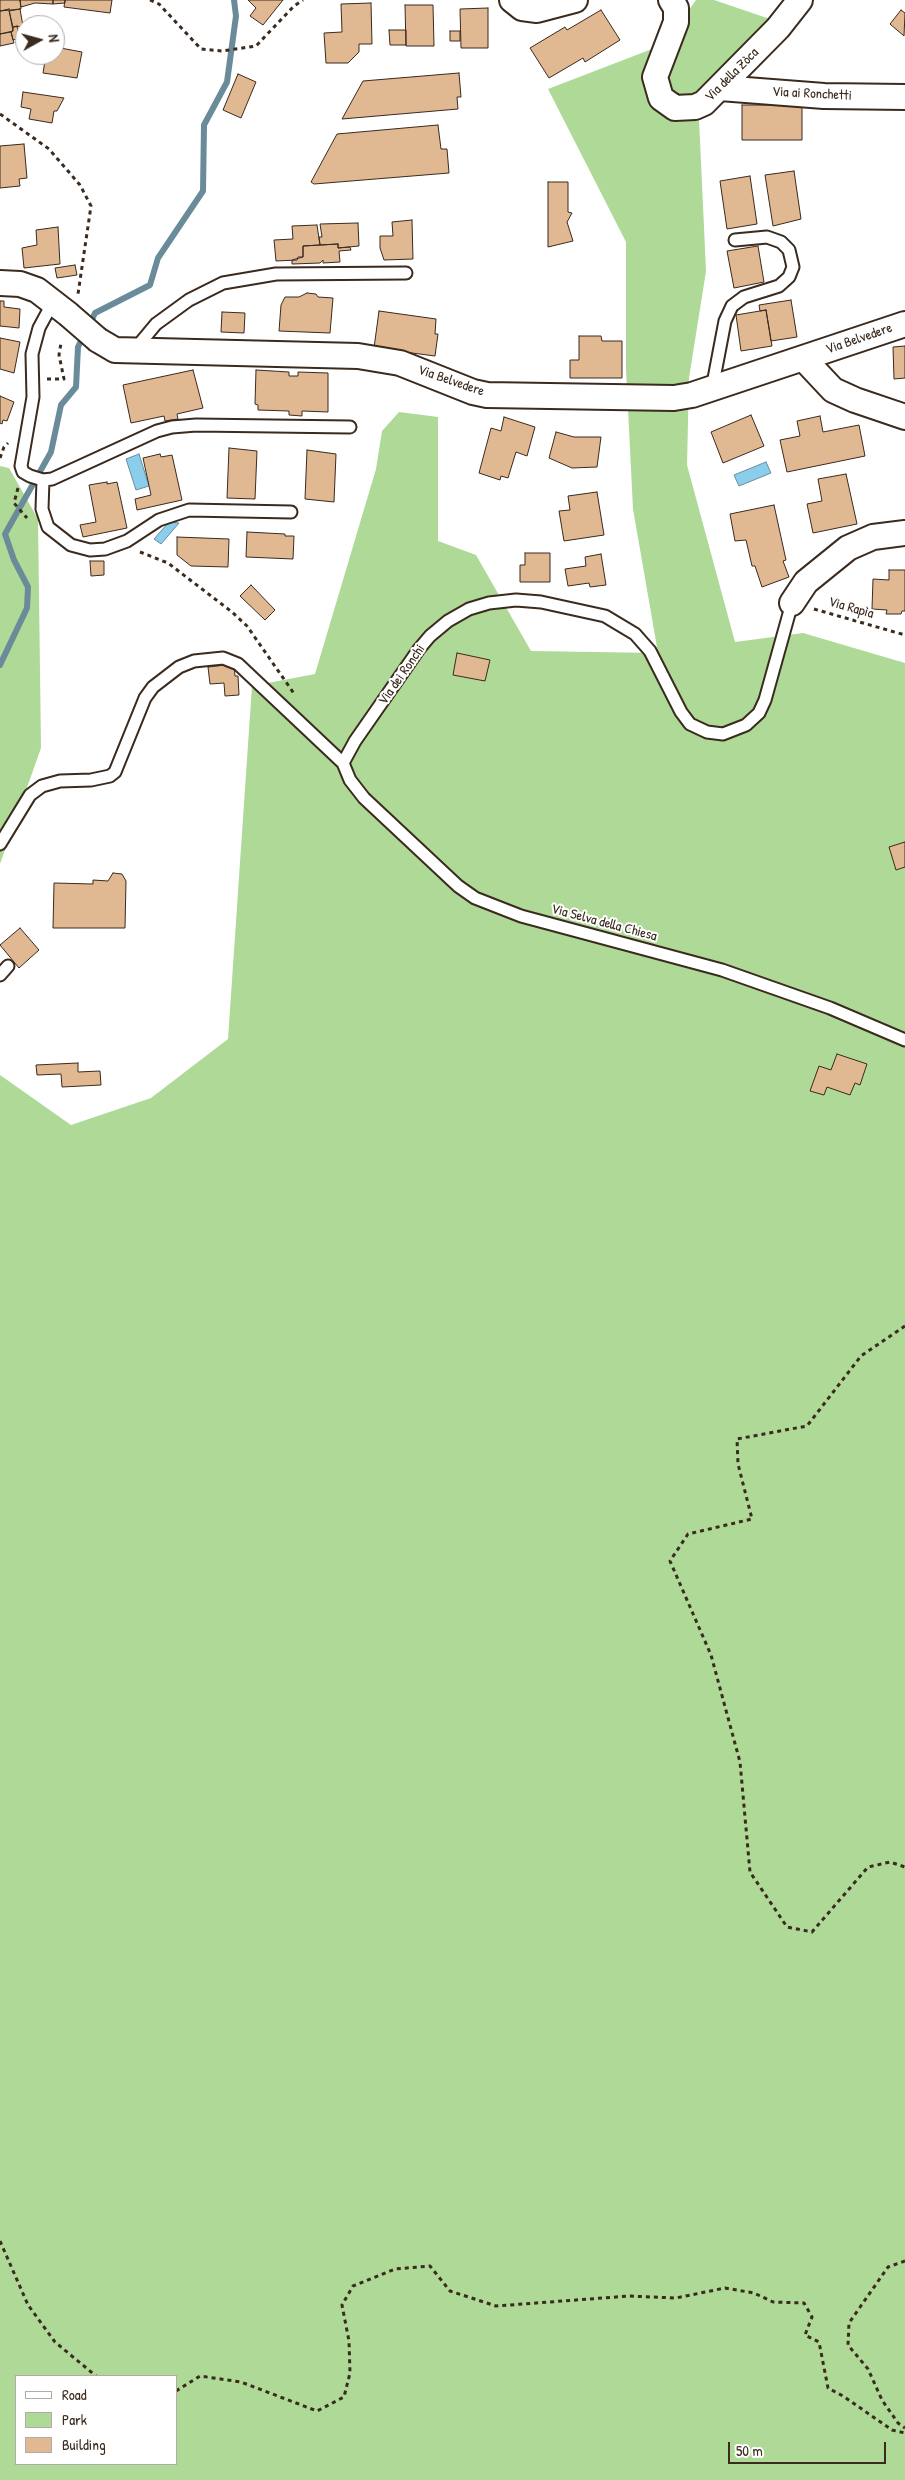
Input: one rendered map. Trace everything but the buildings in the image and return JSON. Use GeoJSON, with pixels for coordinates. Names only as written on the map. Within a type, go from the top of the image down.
{"type":"FeatureCollection","features":[{"type":"Feature","properties":{"kind":"street"},"geometry":{"type":"LineString","coordinates":[[512,0],[522,8],[537,10],[575,0]]}},
{"type":"Feature","properties":{"kind":"street","name":"Via della Zòca"},"geometry":{"type":"LineString","coordinates":[[676,3],[676,22],[655,77],[661,98],[675,108],[695,107],[704,103],[778,28],[800,0]]}},
{"type":"Feature","properties":{"kind":"street","name":"Via ai Ronchetti"},"geometry":{"type":"LineString","coordinates":[[720,88],[824,96],[905,97]]}},
{"type":"Feature","properties":{"kind":"street"},"geometry":{"type":"LineString","coordinates":[[0,283],[20,284],[58,302]]}},
{"type":"Feature","properties":{"kind":"street","name":"Via Belvedere"},"geometry":{"type":"LineString","coordinates":[[58,302],[98,340],[112,349],[358,356],[400,363],[473,392],[506,396],[674,398],[712,388],[905,324]]}},
{"type":"Feature","properties":{"kind":"street"},"geometry":{"type":"LineString","coordinates":[[803,358],[833,390],[855,400],[905,417]]}},
{"type":"Feature","properties":{"kind":"street","name":"Via dei Ronchi"},"geometry":{"type":"LineString","coordinates":[[792,603],[806,582],[848,548],[873,537],[905,533]]}},
{"type":"Feature","properties":{"kind":"lane"},"geometry":{"type":"LineString","coordinates":[[712,388],[725,321],[732,306],[744,297],[779,286],[789,277],[793,267],[789,250],[781,242],[767,237],[736,240]]}},
{"type":"Feature","properties":{"kind":"lane"},"geometry":{"type":"LineString","coordinates":[[138,351],[140,342],[156,324],[188,300],[223,283],[276,274],[406,273]]}},
{"type":"Feature","properties":{"kind":"lane"},"geometry":{"type":"LineString","coordinates":[[58,302],[39,328],[32,354],[33,397],[21,466],[23,472],[30,476],[43,480],[52,479],[157,431],[172,427],[196,425],[350,427]]}},
{"type":"Feature","properties":{"kind":"lane"},"geometry":{"type":"LineString","coordinates":[[43,480],[42,510],[48,527],[71,545],[90,550],[105,549],[127,541],[159,520],[189,510],[291,512]]}},
{"type":"Feature","properties":{"kind":"lane","name":"Via dei Ronchi"},"geometry":{"type":"LineString","coordinates":[[343,763],[355,741],[419,649],[430,636],[448,621],[469,609],[489,603],[516,600],[541,602],[605,616],[622,624],[644,642],[681,712],[690,724],[707,732],[723,734],[746,725],[759,713],[792,603]]}},
{"type":"Feature","properties":{"kind":"lane"},"geometry":{"type":"LineString","coordinates":[[0,844],[30,795],[42,786],[60,781],[97,778],[115,772],[145,698],[152,687],[179,667],[194,661],[223,658],[238,664],[343,763]]}},
{"type":"Feature","properties":{"kind":"lane","name":"Via Selva della Chiesa"},"geometry":{"type":"LineString","coordinates":[[343,763],[350,780],[364,798],[458,886],[475,898],[522,916],[722,970],[830,1008],[905,1040]]}},
{"type":"Feature","properties":{"kind":"lane"},"geometry":{"type":"LineString","coordinates":[[0,975],[8,966]]}},
{"type":"Feature","properties":{"kind":"path"},"geometry":{"type":"LineString","coordinates":[[150,0],[158,4],[201,49],[222,50],[256,46],[302,0]]}},
{"type":"Feature","properties":{"kind":"path"},"geometry":{"type":"LineString","coordinates":[[0,114],[49,149],[80,186],[91,206],[88,233],[58,302]]}},
{"type":"Feature","properties":{"kind":"path"},"geometry":{"type":"LineString","coordinates":[[61,343],[59,355],[64,379]]}},
{"type":"Feature","properties":{"kind":"path"},"geometry":{"type":"LineString","coordinates":[[14,503],[30,521]]}},
{"type":"Feature","properties":{"kind":"path"},"geometry":{"type":"LineString","coordinates":[[135,552],[146,553],[168,563],[232,612],[247,626],[294,691],[297,700]]}},
{"type":"Feature","properties":{"kind":"path","name":"Via Rapìa"},"geometry":{"type":"LineString","coordinates":[[792,603],[905,635]]}},
{"type":"Feature","properties":{"kind":"path"},"geometry":{"type":"LineString","coordinates":[[905,1326],[861,1356],[807,1426],[737,1439],[738,1464],[752,1520],[688,1534],[670,1561],[711,1656],[740,1762],[750,1872],[788,1928],[812,1932],[868,1867],[890,1862],[905,1866]]}},
{"type":"Feature","properties":{"kind":"path"},"geometry":{"type":"LineString","coordinates":[[0,2241],[28,2305],[55,2342],[95,2375]]}},
{"type":"Feature","properties":{"kind":"path"},"geometry":{"type":"LineString","coordinates":[[905,2261],[888,2267],[849,2323],[848,2345],[868,2369],[882,2400],[898,2423],[905,2428]]}},
{"type":"Feature","properties":{"kind":"path"},"geometry":{"type":"LineString","coordinates":[[178,2390],[200,2376],[241,2382],[317,2410],[344,2397],[350,2373],[349,2340],[342,2305],[353,2286],[395,2269],[430,2266],[450,2291],[496,2306],[629,2296],[676,2298],[725,2288],[754,2293],[773,2302],[804,2303],[812,2316],[805,2336],[819,2342],[828,2388],[843,2396],[892,2430],[905,2433]]}},
{"type":"Feature","properties":{"kind":"green space"},"geometry":{"type":"Polygon","coordinates":[[[696,0],[714,0],[770,19],[698,97],[706,271],[689,378],[687,465],[735,642],[803,633],[905,663],[905,2480],[0,2480],[0,1075],[71,1125],[151,1098],[228,1039],[252,686],[315,674],[376,469],[382,431],[399,412],[438,417],[438,541],[476,555],[531,651],[658,653],[633,509],[626,369],[626,242],[548,89],[665,44],[696,0]]]}},
{"type":"Feature","properties":{"kind":"green space"},"geometry":{"type":"Polygon","coordinates":[[[0,466],[9,468],[38,519],[41,748],[0,864],[0,466]]]}},
{"type":"Feature","properties":{"kind":"water"},"geometry":{"type":"Polygon","coordinates":[[[139,454],[149,486],[136,490],[126,459],[139,454]]]}},
{"type":"Feature","properties":{"kind":"water"},"geometry":{"type":"Polygon","coordinates":[[[766,462],[771,473],[739,486],[734,475],[766,462]]]}},
{"type":"Feature","properties":{"kind":"water"},"geometry":{"type":"Polygon","coordinates":[[[169,522],[179,523],[161,544],[154,539],[169,522]]]}},
{"type":"Feature","properties":{"kind":"waterway"},"geometry":{"type":"LineString","coordinates":[[89,326],[95,313],[150,285],[158,258],[203,191],[204,125],[227,82],[236,16],[234,0]]}},
{"type":"Feature","properties":{"kind":"waterway"},"geometry":{"type":"LineString","coordinates":[[0,665],[27,608],[28,587],[14,560],[5,534],[51,452],[61,405],[76,387],[78,347],[84,335]]}}]}
